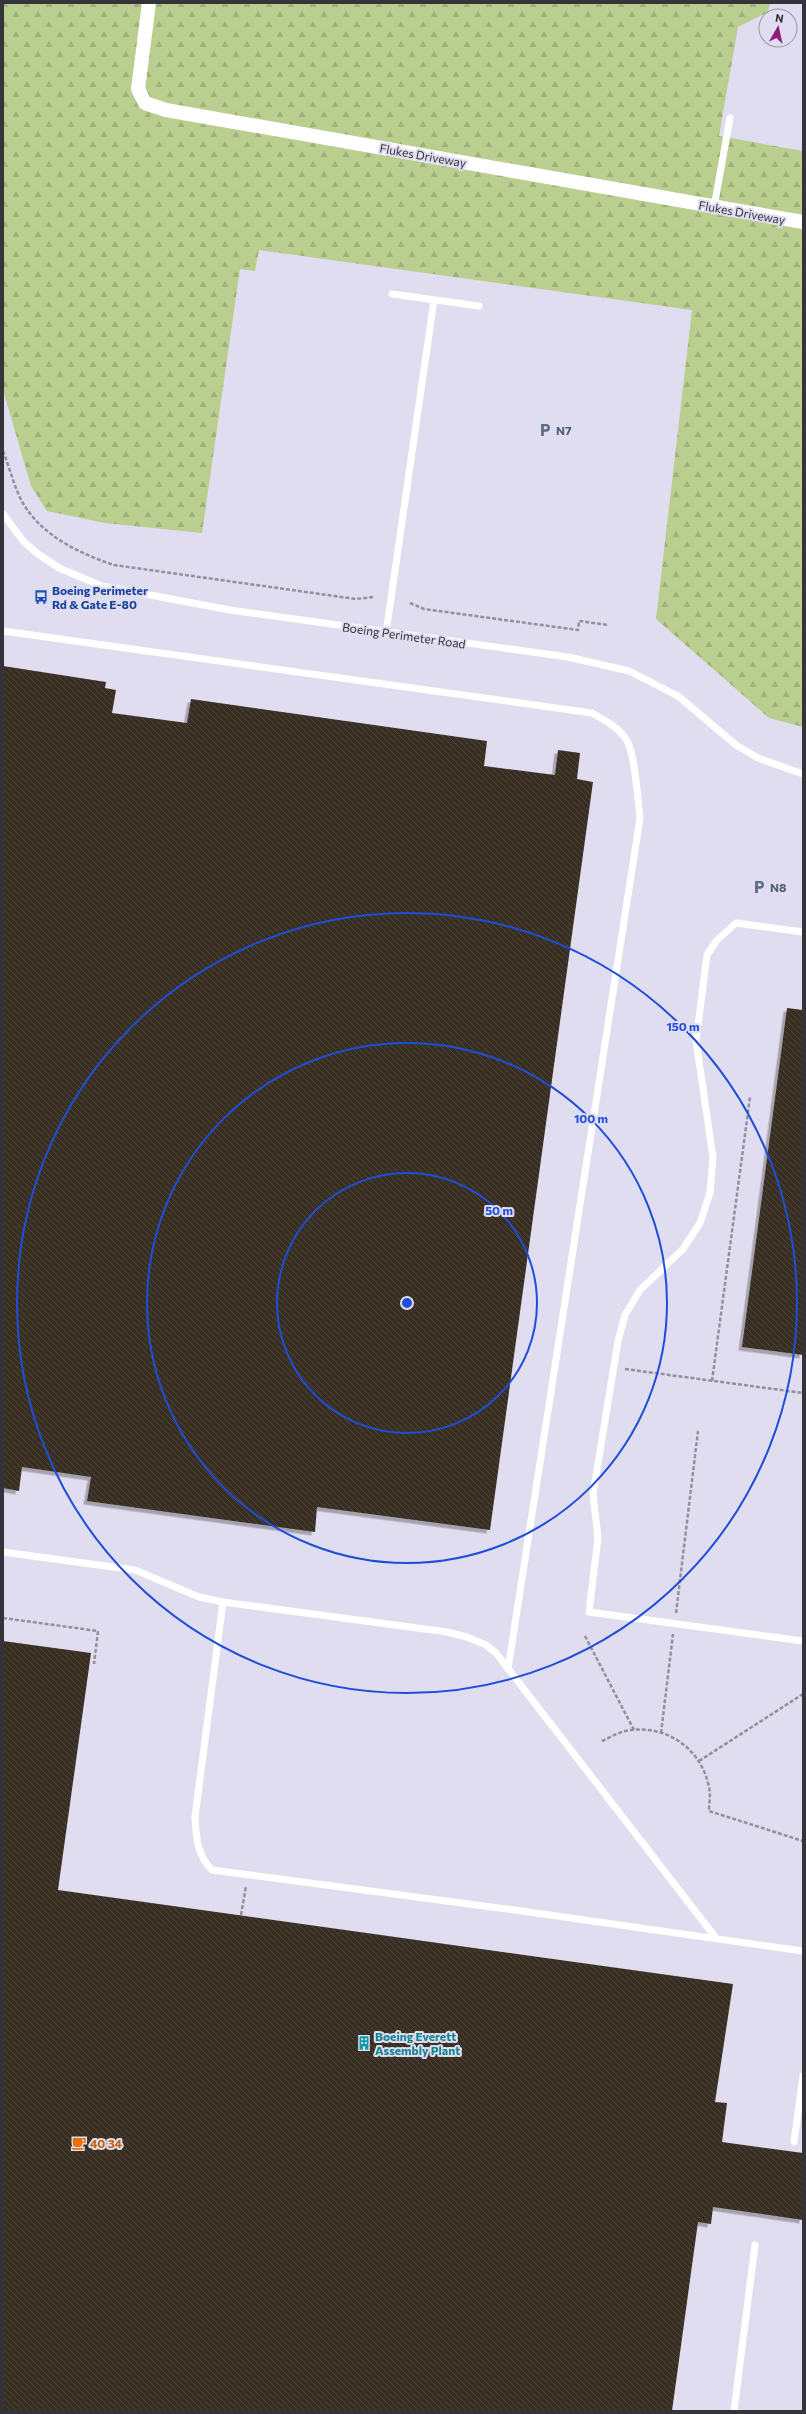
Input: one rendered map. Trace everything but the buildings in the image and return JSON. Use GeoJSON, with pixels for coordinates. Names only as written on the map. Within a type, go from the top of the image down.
{"type":"FeatureCollection","features":[{"type":"Feature","properties":{"kind":"street","name":"Flukes Driveway"},"geometry":{"type":"LineString","coordinates":[[149,3],[138,89],[146,103],[166,110],[803,222]]}},
{"type":"Feature","properties":{"kind":"lane"},"geometry":{"type":"LineString","coordinates":[[714,207],[730,118]]}},
{"type":"Feature","properties":{"kind":"lane"},"geometry":{"type":"LineString","coordinates":[[392,294],[479,306]]}},
{"type":"Feature","properties":{"kind":"lane"},"geometry":{"type":"LineString","coordinates":[[386,633],[434,300]]}},
{"type":"Feature","properties":{"kind":"lane","name":"Boeing Perimeter Road"},"geometry":{"type":"LineString","coordinates":[[3,514],[24,542],[38,554],[58,568],[102,586],[230,610],[386,633],[568,656],[630,671],[678,696],[736,745],[758,758],[803,774]]}},
{"type":"Feature","properties":{"kind":"lane"},"geometry":{"type":"LineString","coordinates":[[3,630],[592,713],[612,725],[627,740],[635,773],[640,818],[508,1669]]}},
{"type":"Feature","properties":{"kind":"lane"},"geometry":{"type":"LineString","coordinates":[[803,932],[736,923],[716,940],[707,956],[696,1041],[713,1157],[710,1193],[700,1223],[683,1249],[640,1290],[625,1315],[593,1494],[598,1538],[589,1612],[803,1640]]}},
{"type":"Feature","properties":{"kind":"lane"},"geometry":{"type":"LineString","coordinates":[[3,1552],[135,1570],[199,1597],[223,1602],[447,1632],[486,1645],[496,1653],[716,1938]]}},
{"type":"Feature","properties":{"kind":"lane"},"geometry":{"type":"LineString","coordinates":[[223,1602],[195,1817],[197,1846],[205,1864],[212,1870],[803,1951]]}},
{"type":"Feature","properties":{"kind":"lane"},"geometry":{"type":"LineString","coordinates":[[794,2142],[803,2076]]}},
{"type":"Feature","properties":{"kind":"lane"},"geometry":{"type":"LineString","coordinates":[[734,2411],[755,2245]]}},
{"type":"Feature","properties":{"kind":"path"},"geometry":{"type":"LineString","coordinates":[[3,451],[24,505],[31,515],[59,540],[94,558],[114,564],[356,599],[373,597]]}},
{"type":"Feature","properties":{"kind":"path"},"geometry":{"type":"LineString","coordinates":[[410,603],[424,609],[578,630],[579,620],[608,625]]}},
{"type":"Feature","properties":{"kind":"path"},"geometry":{"type":"LineString","coordinates":[[712,1381],[750,1097]]}},
{"type":"Feature","properties":{"kind":"path"},"geometry":{"type":"LineString","coordinates":[[615,1367],[803,1394]]}},
{"type":"Feature","properties":{"kind":"path"},"geometry":{"type":"LineString","coordinates":[[661,1733],[698,1431]]}},
{"type":"Feature","properties":{"kind":"path"},"geometry":{"type":"LineString","coordinates":[[3,1618],[98,1631],[94,1664]]}},
{"type":"Feature","properties":{"kind":"path"},"geometry":{"type":"LineString","coordinates":[[585,1636],[634,1730]]}},
{"type":"Feature","properties":{"kind":"path"},"geometry":{"type":"LineString","coordinates":[[698,1761],[803,1694]]}},
{"type":"Feature","properties":{"kind":"path"},"geometry":{"type":"LineString","coordinates":[[602,1741],[623,1732],[634,1730],[646,1729],[669,1735],[688,1747],[702,1766],[709,1788],[709,1811],[803,1841]]}},
{"type":"Feature","properties":{"kind":"path"},"geometry":{"type":"LineString","coordinates":[[242,1915],[248,1875]]}},
{"type":"Feature","properties":{"kind":"green space"},"geometry":{"type":"Polygon","coordinates":[[[3,3],[770,3],[769,8],[758,8],[758,17],[738,27],[719,136],[803,151],[803,727],[769,718],[656,619],[692,310],[259,250],[255,271],[240,269],[202,533],[105,523],[47,511],[31,486],[3,390],[3,3]]]}},
{"type":"Feature","properties":{"kind":"place","name":"N7"},"geometry":{"type":"Point","coordinates":[545,430]}},
{"type":"Feature","properties":{"kind":"place","name":"Boeing Perimeter Rd & Gate E-80"},"geometry":{"type":"Point","coordinates":[41,597]}},
{"type":"Feature","properties":{"kind":"place","name":"N8"},"geometry":{"type":"Point","coordinates":[759,887]}},
{"type":"Feature","properties":{"kind":"place","name":"Boeing Everett Assembly Plant"},"geometry":{"type":"Point","coordinates":[364,2043]}},
{"type":"Feature","properties":{"kind":"place","name":"40 34"},"geometry":{"type":"Point","coordinates":[79,2143]}}]}
